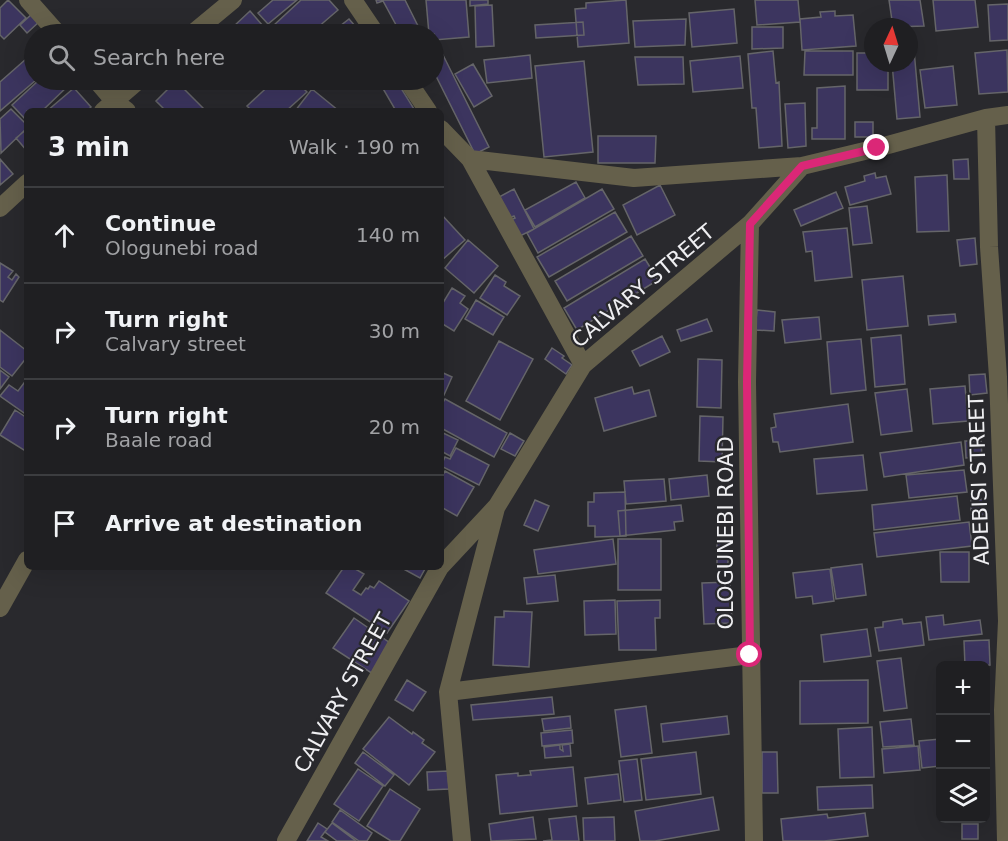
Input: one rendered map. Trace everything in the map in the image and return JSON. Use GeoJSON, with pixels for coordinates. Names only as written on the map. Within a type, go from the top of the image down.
{"type":"FeatureCollection","features":[{"type":"Feature","properties":{"kind":"street"},"geometry":{"type":"LineString","coordinates":[[28,0],[49,24]]}},
{"type":"Feature","properties":{"kind":"street"},"geometry":{"type":"LineString","coordinates":[[204,24],[233,0]]}},
{"type":"Feature","properties":{"kind":"street"},"geometry":{"type":"LineString","coordinates":[[353,0],[369,24]]}},
{"type":"Feature","properties":{"kind":"street"},"geometry":{"type":"LineString","coordinates":[[103,90],[115,108],[130,90]]}},
{"type":"Feature","properties":{"kind":"street"},"geometry":{"type":"LineString","coordinates":[[414,90],[426,108]]}},
{"type":"Feature","properties":{"kind":"street"},"geometry":{"type":"LineString","coordinates":[[470,159],[634,178],[802,166],[986,118],[1008,115]]}},
{"type":"Feature","properties":{"kind":"street","name":"ADEBISI STREET"},"geometry":{"type":"LineString","coordinates":[[986,118],[989,247],[1003,377],[1007,621],[1003,710],[1006,841]]}},
{"type":"Feature","properties":{"kind":"street"},"geometry":{"type":"LineString","coordinates":[[444,132],[470,159],[583,365]]}},
{"type":"Feature","properties":{"kind":"street","name":"CALVARY STREET"},"geometry":{"type":"LineString","coordinates":[[444,563],[497,506],[583,365],[750,224],[802,166]]}},
{"type":"Feature","properties":{"kind":"street"},"geometry":{"type":"LineString","coordinates":[[0,208],[24,186]]}},
{"type":"Feature","properties":{"kind":"street","name":"OLOGUNEBI ROAD"},"geometry":{"type":"LineString","coordinates":[[750,224],[747,382],[754,841]]}},
{"type":"Feature","properties":{"kind":"street"},"geometry":{"type":"LineString","coordinates":[[462,841],[448,692],[497,506]]}},
{"type":"Feature","properties":{"kind":"street"},"geometry":{"type":"LineString","coordinates":[[0,608],[24,565]]}},
{"type":"Feature","properties":{"kind":"street","name":"CALVARY STREET"},"geometry":{"type":"LineString","coordinates":[[286,841],[439,570]]}},
{"type":"Feature","properties":{"kind":"street"},"geometry":{"type":"LineString","coordinates":[[448,692],[750,655]]}},
{"type":"Feature","properties":{"kind":"building"},"geometry":{"type":"Polygon","coordinates":[[[8,0],[26,18],[4,39],[0,35],[0,8],[8,0]]]}},
{"type":"Feature","properties":{"kind":"building"},"geometry":{"type":"Polygon","coordinates":[[[273,0],[297,0],[268,24],[258,13],[273,0]]]}},
{"type":"Feature","properties":{"kind":"building"},"geometry":{"type":"Polygon","coordinates":[[[301,0],[329,0],[338,10],[322,24],[275,24],[301,0]]]}},
{"type":"Feature","properties":{"kind":"building"},"geometry":{"type":"Polygon","coordinates":[[[376,0],[405,0],[417,24],[396,24],[383,1],[377,3],[376,0]]]}},
{"type":"Feature","properties":{"kind":"building"},"geometry":{"type":"Polygon","coordinates":[[[426,0],[466,0],[469,37],[444,39],[444,24],[428,24],[426,0]]]}},
{"type":"Feature","properties":{"kind":"building"},"geometry":{"type":"Polygon","coordinates":[[[470,0],[488,0],[488,4],[470,6],[470,0]]]}},
{"type":"Feature","properties":{"kind":"building"},"geometry":{"type":"Polygon","coordinates":[[[626,0],[629,43],[578,47],[575,9],[586,8],[586,3],[626,0]]]}},
{"type":"Feature","properties":{"kind":"building"},"geometry":{"type":"Polygon","coordinates":[[[755,0],[798,0],[800,22],[757,25],[755,0]]]}},
{"type":"Feature","properties":{"kind":"building"},"geometry":{"type":"Polygon","coordinates":[[[889,0],[920,0],[924,26],[918,26],[918,18],[892,18],[889,0]]]}},
{"type":"Feature","properties":{"kind":"building"},"geometry":{"type":"Polygon","coordinates":[[[933,0],[975,0],[978,27],[936,31],[933,0]]]}},
{"type":"Feature","properties":{"kind":"building"},"geometry":{"type":"Polygon","coordinates":[[[1008,4],[1008,40],[990,41],[988,5],[1008,4]]]}},
{"type":"Feature","properties":{"kind":"building"},"geometry":{"type":"Polygon","coordinates":[[[492,5],[494,46],[476,47],[475,6],[492,5]]]}},
{"type":"Feature","properties":{"kind":"building"},"geometry":{"type":"Polygon","coordinates":[[[734,9],[737,43],[692,47],[689,13],[734,9]]]}},
{"type":"Feature","properties":{"kind":"building"},"geometry":{"type":"Polygon","coordinates":[[[250,11],[261,24],[236,24],[250,11]]]}},
{"type":"Feature","properties":{"kind":"building"},"geometry":{"type":"Polygon","coordinates":[[[835,11],[835,16],[853,15],[856,46],[802,50],[800,19],[821,17],[820,12],[835,11]]]}},
{"type":"Feature","properties":{"kind":"building"},"geometry":{"type":"Polygon","coordinates":[[[33,13],[40,21],[37,24],[24,24],[24,30],[20,25],[33,13]]]}},
{"type":"Feature","properties":{"kind":"building"},"geometry":{"type":"Polygon","coordinates":[[[349,19],[353,24],[343,24],[349,19]]]}},
{"type":"Feature","properties":{"kind":"building"},"geometry":{"type":"Polygon","coordinates":[[[686,19],[685,45],[635,47],[633,21],[686,19]]]}},
{"type":"Feature","properties":{"kind":"building"},"geometry":{"type":"Polygon","coordinates":[[[583,22],[584,35],[536,38],[535,25],[583,22]]]}},
{"type":"Feature","properties":{"kind":"building"},"geometry":{"type":"Polygon","coordinates":[[[752,27],[783,27],[783,48],[752,49],[752,27]]]}},
{"type":"Feature","properties":{"kind":"building"},"geometry":{"type":"Polygon","coordinates":[[[1007,50],[1008,92],[979,94],[975,53],[1007,50]]]}},
{"type":"Feature","properties":{"kind":"building"},"geometry":{"type":"Polygon","coordinates":[[[773,51],[776,83],[779,82],[782,146],[759,148],[756,108],[752,108],[748,54],[773,51]]]}},
{"type":"Feature","properties":{"kind":"building"},"geometry":{"type":"Polygon","coordinates":[[[805,51],[853,51],[853,75],[804,75],[805,51]]]}},
{"type":"Feature","properties":{"kind":"building"},"geometry":{"type":"Polygon","coordinates":[[[857,53],[864,53],[864,72],[888,72],[888,90],[857,90],[857,53]]]}},
{"type":"Feature","properties":{"kind":"building"},"geometry":{"type":"Polygon","coordinates":[[[530,55],[532,78],[487,83],[484,60],[530,55]]]}},
{"type":"Feature","properties":{"kind":"building"},"geometry":{"type":"Polygon","coordinates":[[[740,56],[743,88],[693,92],[690,61],[740,56]]]}},
{"type":"Feature","properties":{"kind":"building"},"geometry":{"type":"Polygon","coordinates":[[[444,57],[489,147],[475,154],[443,90],[444,57]]]}},
{"type":"Feature","properties":{"kind":"building"},"geometry":{"type":"Polygon","coordinates":[[[635,57],[683,57],[684,84],[638,85],[635,57]]]}},
{"type":"Feature","properties":{"kind":"building"},"geometry":{"type":"Polygon","coordinates":[[[24,61],[24,90],[0,111],[0,82],[24,61]]]}},
{"type":"Feature","properties":{"kind":"building"},"geometry":{"type":"Polygon","coordinates":[[[584,61],[593,152],[544,157],[535,66],[584,61]]]}},
{"type":"Feature","properties":{"kind":"building"},"geometry":{"type":"Polygon","coordinates":[[[473,64],[492,96],[474,107],[455,74],[473,64]]]}},
{"type":"Feature","properties":{"kind":"building"},"geometry":{"type":"Polygon","coordinates":[[[953,66],[957,105],[925,108],[920,70],[953,66]]]}},
{"type":"Feature","properties":{"kind":"building"},"geometry":{"type":"Polygon","coordinates":[[[893,72],[916,72],[920,117],[897,119],[893,72]]]}},
{"type":"Feature","properties":{"kind":"building"},"geometry":{"type":"Polygon","coordinates":[[[845,86],[845,139],[812,139],[812,128],[817,128],[817,88],[845,86]]]}},
{"type":"Feature","properties":{"kind":"building"},"geometry":{"type":"Polygon","coordinates":[[[28,90],[64,90],[45,108],[24,108],[24,118],[12,105],[28,90]]]}},
{"type":"Feature","properties":{"kind":"building"},"geometry":{"type":"Polygon","coordinates":[[[72,90],[76,90],[91,107],[90,108],[51,108],[72,90]]]}},
{"type":"Feature","properties":{"kind":"building"},"geometry":{"type":"Polygon","coordinates":[[[167,90],[185,90],[203,108],[163,108],[156,101],[167,90]]]}},
{"type":"Feature","properties":{"kind":"building"},"geometry":{"type":"Polygon","coordinates":[[[264,90],[305,90],[307,92],[289,108],[249,108],[247,106],[264,90]]]}},
{"type":"Feature","properties":{"kind":"building"},"geometry":{"type":"Polygon","coordinates":[[[313,90],[335,108],[297,108],[313,90]]]}},
{"type":"Feature","properties":{"kind":"building"},"geometry":{"type":"Polygon","coordinates":[[[384,90],[402,90],[413,108],[394,108],[384,90]]]}},
{"type":"Feature","properties":{"kind":"building"},"geometry":{"type":"Polygon","coordinates":[[[805,103],[806,146],[788,148],[785,104],[805,103]]]}},
{"type":"Feature","properties":{"kind":"building"},"geometry":{"type":"Polygon","coordinates":[[[11,109],[24,122],[24,131],[1,153],[0,119],[11,109]]]}},
{"type":"Feature","properties":{"kind":"building"},"geometry":{"type":"Polygon","coordinates":[[[855,122],[873,122],[873,137],[855,137],[855,122]]]}},
{"type":"Feature","properties":{"kind":"building"},"geometry":{"type":"Polygon","coordinates":[[[24,131],[24,147],[16,138],[24,131]]]}},
{"type":"Feature","properties":{"kind":"building"},"geometry":{"type":"Polygon","coordinates":[[[598,136],[656,136],[655,163],[598,163],[598,136]]]}},
{"type":"Feature","properties":{"kind":"building"},"geometry":{"type":"Polygon","coordinates":[[[0,159],[13,174],[0,185],[0,159]]]}},
{"type":"Feature","properties":{"kind":"building"},"geometry":{"type":"Polygon","coordinates":[[[968,159],[969,179],[954,179],[953,160],[968,159]]]}},
{"type":"Feature","properties":{"kind":"building"},"geometry":{"type":"Polygon","coordinates":[[[875,173],[876,178],[886,176],[891,194],[850,205],[845,187],[865,181],[864,176],[875,173]]]}},
{"type":"Feature","properties":{"kind":"building"},"geometry":{"type":"Polygon","coordinates":[[[947,175],[949,231],[917,232],[915,177],[947,175]]]}},
{"type":"Feature","properties":{"kind":"building"},"geometry":{"type":"Polygon","coordinates":[[[576,182],[585,198],[535,227],[525,210],[576,182]]]}},
{"type":"Feature","properties":{"kind":"building"},"geometry":{"type":"Polygon","coordinates":[[[660,185],[675,215],[637,235],[623,205],[660,185]]]}},
{"type":"Feature","properties":{"kind":"building"},"geometry":{"type":"Polygon","coordinates":[[[514,189],[534,229],[518,237],[510,220],[515,218],[514,216],[509,218],[499,197],[514,189]]]}},
{"type":"Feature","properties":{"kind":"building"},"geometry":{"type":"Polygon","coordinates":[[[602,189],[614,209],[538,253],[527,233],[602,189]]]}},
{"type":"Feature","properties":{"kind":"building"},"geometry":{"type":"Polygon","coordinates":[[[836,192],[843,208],[801,226],[794,210],[836,192]]]}},
{"type":"Feature","properties":{"kind":"building"},"geometry":{"type":"Polygon","coordinates":[[[867,206],[872,243],[853,245],[849,208],[867,206]]]}},
{"type":"Feature","properties":{"kind":"building"},"geometry":{"type":"Polygon","coordinates":[[[615,212],[627,232],[549,277],[537,257],[615,212]]]}},
{"type":"Feature","properties":{"kind":"building"},"geometry":{"type":"Polygon","coordinates":[[[444,217],[465,240],[444,258],[444,217]]]}},
{"type":"Feature","properties":{"kind":"building"},"geometry":{"type":"Polygon","coordinates":[[[847,228],[852,277],[815,281],[812,251],[806,252],[803,232],[847,228]]]}},
{"type":"Feature","properties":{"kind":"building"},"geometry":{"type":"Polygon","coordinates":[[[631,236],[643,256],[567,301],[555,281],[631,236]]]}},
{"type":"Feature","properties":{"kind":"building"},"geometry":{"type":"Polygon","coordinates":[[[975,238],[977,264],[960,266],[957,240],[975,238]]]}},
{"type":"Feature","properties":{"kind":"building"},"geometry":{"type":"Polygon","coordinates":[[[468,240],[498,266],[474,293],[445,268],[468,240]]]}},
{"type":"Feature","properties":{"kind":"building"},"geometry":{"type":"Polygon","coordinates":[[[645,259],[658,280],[577,330],[564,308],[645,259]]]}},
{"type":"Feature","properties":{"kind":"building"},"geometry":{"type":"Polygon","coordinates":[[[0,263],[13,271],[8,277],[12,280],[16,274],[19,277],[3,302],[0,300],[0,263]]]}},
{"type":"Feature","properties":{"kind":"building"},"geometry":{"type":"Polygon","coordinates":[[[495,275],[506,282],[504,286],[520,296],[507,315],[480,298],[495,275]]]}},
{"type":"Feature","properties":{"kind":"building"},"geometry":{"type":"Polygon","coordinates":[[[903,276],[908,326],[867,330],[862,280],[903,276]]]}},
{"type":"Feature","properties":{"kind":"building"},"geometry":{"type":"Polygon","coordinates":[[[452,288],[465,296],[460,303],[468,309],[454,331],[444,325],[444,301],[452,288]]]}},
{"type":"Feature","properties":{"kind":"building"},"geometry":{"type":"Polygon","coordinates":[[[476,300],[504,317],[493,335],[465,319],[476,300]]]}},
{"type":"Feature","properties":{"kind":"building"},"geometry":{"type":"Polygon","coordinates":[[[757,310],[775,312],[774,331],[755,330],[757,310]]]}},
{"type":"Feature","properties":{"kind":"building"},"geometry":{"type":"Polygon","coordinates":[[[955,314],[956,322],[929,325],[928,316],[955,314]]]}},
{"type":"Feature","properties":{"kind":"building"},"geometry":{"type":"Polygon","coordinates":[[[819,317],[821,339],[785,343],[782,320],[819,317]]]}},
{"type":"Feature","properties":{"kind":"building"},"geometry":{"type":"Polygon","coordinates":[[[707,319],[712,331],[681,341],[677,330],[707,319]]]}},
{"type":"Feature","properties":{"kind":"building"},"geometry":{"type":"Polygon","coordinates":[[[0,330],[24,349],[24,361],[12,376],[0,367],[0,330]]]}},
{"type":"Feature","properties":{"kind":"building"},"geometry":{"type":"Polygon","coordinates":[[[901,335],[905,384],[875,387],[871,338],[901,335]]]}},
{"type":"Feature","properties":{"kind":"building"},"geometry":{"type":"Polygon","coordinates":[[[662,336],[670,352],[640,366],[632,351],[662,336]]]}},
{"type":"Feature","properties":{"kind":"building"},"geometry":{"type":"Polygon","coordinates":[[[861,339],[866,390],[831,394],[827,342],[861,339]]]}},
{"type":"Feature","properties":{"kind":"building"},"geometry":{"type":"Polygon","coordinates":[[[499,341],[533,359],[500,420],[466,401],[499,341]]]}},
{"type":"Feature","properties":{"kind":"building"},"geometry":{"type":"Polygon","coordinates":[[[552,348],[572,365],[566,374],[545,359],[552,348]]]}},
{"type":"Feature","properties":{"kind":"building"},"geometry":{"type":"Polygon","coordinates":[[[698,359],[722,360],[721,408],[697,407],[698,359]]]}},
{"type":"Feature","properties":{"kind":"building"},"geometry":{"type":"Polygon","coordinates":[[[0,370],[9,377],[0,389],[0,370]]]}},
{"type":"Feature","properties":{"kind":"building"},"geometry":{"type":"Polygon","coordinates":[[[444,373],[452,377],[444,395],[444,373]]]}},
{"type":"Feature","properties":{"kind":"building"},"geometry":{"type":"Polygon","coordinates":[[[985,374],[987,393],[970,395],[969,375],[985,374]]]}},
{"type":"Feature","properties":{"kind":"building"},"geometry":{"type":"Polygon","coordinates":[[[24,383],[24,413],[0,396],[9,385],[18,391],[24,383]]]}},
{"type":"Feature","properties":{"kind":"building"},"geometry":{"type":"Polygon","coordinates":[[[965,386],[968,421],[933,424],[930,389],[965,386]]]}},
{"type":"Feature","properties":{"kind":"building"},"geometry":{"type":"Polygon","coordinates":[[[632,387],[634,394],[649,390],[656,416],[604,431],[595,398],[632,387]]]}},
{"type":"Feature","properties":{"kind":"building"},"geometry":{"type":"Polygon","coordinates":[[[907,389],[912,431],[881,435],[875,393],[907,389]]]}},
{"type":"Feature","properties":{"kind":"building"},"geometry":{"type":"Polygon","coordinates":[[[445,399],[507,433],[494,457],[444,430],[445,399]]]}},
{"type":"Feature","properties":{"kind":"building"},"geometry":{"type":"Polygon","coordinates":[[[848,404],[853,442],[780,452],[778,442],[773,442],[771,428],[776,427],[774,414],[848,404]]]}},
{"type":"Feature","properties":{"kind":"building"},"geometry":{"type":"Polygon","coordinates":[[[15,410],[24,416],[24,450],[0,435],[15,410]]]}},
{"type":"Feature","properties":{"kind":"building"},"geometry":{"type":"Polygon","coordinates":[[[700,416],[723,417],[722,462],[699,461],[700,416]]]}},
{"type":"Feature","properties":{"kind":"building"},"geometry":{"type":"Polygon","coordinates":[[[444,433],[458,440],[450,456],[444,453],[444,433]]]}},
{"type":"Feature","properties":{"kind":"building"},"geometry":{"type":"Polygon","coordinates":[[[510,433],[524,441],[515,456],[501,449],[510,433]]]}},
{"type":"Feature","properties":{"kind":"building"},"geometry":{"type":"Polygon","coordinates":[[[965,441],[981,441],[982,457],[966,458],[965,441]]]}},
{"type":"Feature","properties":{"kind":"building"},"geometry":{"type":"Polygon","coordinates":[[[961,442],[964,465],[884,477],[880,453],[961,442]]]}},
{"type":"Feature","properties":{"kind":"building"},"geometry":{"type":"Polygon","coordinates":[[[456,448],[489,465],[479,485],[444,468],[445,457],[450,459],[456,448]]]}},
{"type":"Feature","properties":{"kind":"building"},"geometry":{"type":"Polygon","coordinates":[[[863,455],[867,490],[817,494],[814,459],[863,455]]]}},
{"type":"Feature","properties":{"kind":"building"},"geometry":{"type":"Polygon","coordinates":[[[964,470],[967,492],[909,498],[906,475],[964,470]]]}},
{"type":"Feature","properties":{"kind":"building"},"geometry":{"type":"Polygon","coordinates":[[[445,471],[474,487],[457,516],[444,509],[445,471]]]}},
{"type":"Feature","properties":{"kind":"building"},"geometry":{"type":"Polygon","coordinates":[[[707,475],[709,496],[671,500],[669,479],[707,475]]]}},
{"type":"Feature","properties":{"kind":"building"},"geometry":{"type":"Polygon","coordinates":[[[664,479],[666,501],[626,504],[624,481],[664,479]]]}},
{"type":"Feature","properties":{"kind":"building"},"geometry":{"type":"Polygon","coordinates":[[[625,492],[626,536],[595,537],[595,526],[588,526],[588,502],[594,502],[594,493],[625,492]]]}},
{"type":"Feature","properties":{"kind":"building"},"geometry":{"type":"Polygon","coordinates":[[[957,496],[960,520],[874,530],[872,505],[957,496]]]}},
{"type":"Feature","properties":{"kind":"building"},"geometry":{"type":"Polygon","coordinates":[[[985,499],[985,515],[971,516],[971,500],[985,499]]]}},
{"type":"Feature","properties":{"kind":"building"},"geometry":{"type":"Polygon","coordinates":[[[535,500],[549,506],[538,531],[524,525],[535,500]]]}},
{"type":"Feature","properties":{"kind":"building"},"geometry":{"type":"Polygon","coordinates":[[[681,505],[683,521],[674,522],[675,530],[620,536],[618,511],[681,505]]]}},
{"type":"Feature","properties":{"kind":"building"},"geometry":{"type":"Polygon","coordinates":[[[969,522],[972,546],[877,557],[874,533],[969,522]]]}},
{"type":"Feature","properties":{"kind":"building"},"geometry":{"type":"Polygon","coordinates":[[[717,538],[728,538],[728,566],[717,566],[717,538]]]}},
{"type":"Feature","properties":{"kind":"building"},"geometry":{"type":"Polygon","coordinates":[[[613,539],[616,564],[538,574],[534,550],[613,539]]]}},
{"type":"Feature","properties":{"kind":"building"},"geometry":{"type":"Polygon","coordinates":[[[618,539],[661,539],[661,590],[618,590],[618,539]]]}},
{"type":"Feature","properties":{"kind":"building"},"geometry":{"type":"Polygon","coordinates":[[[940,552],[969,552],[969,582],[941,582],[940,552]]]}},
{"type":"Feature","properties":{"kind":"building"},"geometry":{"type":"Polygon","coordinates":[[[862,564],[866,595],[836,599],[831,568],[862,564]]]}},
{"type":"Feature","properties":{"kind":"building"},"geometry":{"type":"Polygon","coordinates":[[[830,569],[834,601],[813,604],[812,596],[796,598],[793,573],[830,569]]]}},
{"type":"Feature","properties":{"kind":"building"},"geometry":{"type":"Polygon","coordinates":[[[342,570],[357,570],[364,574],[353,590],[361,595],[366,588],[370,586],[374,588],[379,581],[409,601],[387,633],[326,593],[342,570]]]}},
{"type":"Feature","properties":{"kind":"building"},"geometry":{"type":"Polygon","coordinates":[[[405,570],[424,570],[420,578],[405,570]]]}},
{"type":"Feature","properties":{"kind":"building"},"geometry":{"type":"Polygon","coordinates":[[[555,575],[558,601],[527,604],[524,578],[555,575]]]}},
{"type":"Feature","properties":{"kind":"building"},"geometry":{"type":"Polygon","coordinates":[[[730,582],[732,623],[704,624],[702,583],[730,582]]]}},
{"type":"Feature","properties":{"kind":"building"},"geometry":{"type":"Polygon","coordinates":[[[615,600],[616,634],[585,635],[584,601],[615,600]]]}},
{"type":"Feature","properties":{"kind":"building"},"geometry":{"type":"Polygon","coordinates":[[[660,600],[660,618],[655,618],[656,650],[619,650],[617,601],[660,600]]]}},
{"type":"Feature","properties":{"kind":"building"},"geometry":{"type":"Polygon","coordinates":[[[504,611],[532,612],[529,667],[493,665],[495,617],[504,617],[504,611]]]}},
{"type":"Feature","properties":{"kind":"building"},"geometry":{"type":"Polygon","coordinates":[[[943,615],[944,625],[980,620],[982,634],[929,640],[926,617],[943,615]]]}},
{"type":"Feature","properties":{"kind":"building"},"geometry":{"type":"Polygon","coordinates":[[[354,618],[393,645],[373,674],[333,648],[354,618]]]}},
{"type":"Feature","properties":{"kind":"building"},"geometry":{"type":"Polygon","coordinates":[[[902,619],[903,624],[921,622],[924,645],[879,651],[875,628],[883,627],[883,622],[902,619]]]}},
{"type":"Feature","properties":{"kind":"building"},"geometry":{"type":"Polygon","coordinates":[[[867,629],[871,656],[824,662],[821,635],[867,629]]]}},
{"type":"Feature","properties":{"kind":"building"},"geometry":{"type":"Polygon","coordinates":[[[989,640],[990,661],[965,661],[964,641],[989,640]]]}},
{"type":"Feature","properties":{"kind":"building"},"geometry":{"type":"Polygon","coordinates":[[[901,658],[907,708],[884,711],[877,661],[901,658]]]}},
{"type":"Feature","properties":{"kind":"building"},"geometry":{"type":"Polygon","coordinates":[[[407,680],[426,692],[413,711],[395,700],[407,680]]]}},
{"type":"Feature","properties":{"kind":"building"},"geometry":{"type":"Polygon","coordinates":[[[868,680],[868,723],[800,724],[800,681],[868,680]]]}},
{"type":"Feature","properties":{"kind":"building"},"geometry":{"type":"Polygon","coordinates":[[[552,697],[554,714],[473,720],[471,705],[552,697]]]}},
{"type":"Feature","properties":{"kind":"building"},"geometry":{"type":"Polygon","coordinates":[[[646,706],[652,753],[621,757],[615,710],[646,706]]]}},
{"type":"Feature","properties":{"kind":"building"},"geometry":{"type":"Polygon","coordinates":[[[570,716],[571,728],[544,731],[542,719],[570,716]]]}},
{"type":"Feature","properties":{"kind":"building"},"geometry":{"type":"Polygon","coordinates":[[[727,716],[729,734],[663,742],[661,724],[727,716]]]}},
{"type":"Feature","properties":{"kind":"building"},"geometry":{"type":"Polygon","coordinates":[[[389,717],[424,740],[422,743],[435,752],[409,785],[363,749],[389,717]]]}},
{"type":"Feature","properties":{"kind":"building"},"geometry":{"type":"Polygon","coordinates":[[[911,719],[914,745],[883,747],[880,722],[911,719]]]}},
{"type":"Feature","properties":{"kind":"building"},"geometry":{"type":"Polygon","coordinates":[[[872,727],[874,777],[840,778],[838,729],[872,727]]]}},
{"type":"Feature","properties":{"kind":"building"},"geometry":{"type":"Polygon","coordinates":[[[572,730],[573,743],[542,746],[541,733],[572,730]]]}},
{"type":"Feature","properties":{"kind":"building"},"geometry":{"type":"Polygon","coordinates":[[[936,739],[936,766],[922,768],[919,741],[936,739]]]}},
{"type":"Feature","properties":{"kind":"building"},"geometry":{"type":"Polygon","coordinates":[[[570,744],[571,756],[545,758],[544,747],[560,745],[563,751],[562,745],[570,744]]]}},
{"type":"Feature","properties":{"kind":"building"},"geometry":{"type":"Polygon","coordinates":[[[918,746],[920,770],[884,773],[882,749],[918,746]]]}},
{"type":"Feature","properties":{"kind":"building"},"geometry":{"type":"Polygon","coordinates":[[[363,752],[394,775],[385,786],[355,763],[363,752]]]}},
{"type":"Feature","properties":{"kind":"building"},"geometry":{"type":"Polygon","coordinates":[[[696,752],[701,794],[646,800],[641,759],[696,752]]]}},
{"type":"Feature","properties":{"kind":"building"},"geometry":{"type":"Polygon","coordinates":[[[762,752],[777,752],[778,793],[762,793],[762,752]]]}},
{"type":"Feature","properties":{"kind":"building"},"geometry":{"type":"Polygon","coordinates":[[[637,759],[642,800],[624,802],[619,761],[637,759]]]}},
{"type":"Feature","properties":{"kind":"building"},"geometry":{"type":"Polygon","coordinates":[[[573,767],[577,806],[500,814],[496,775],[518,773],[518,776],[531,775],[530,771],[573,767]]]}},
{"type":"Feature","properties":{"kind":"building"},"geometry":{"type":"Polygon","coordinates":[[[358,769],[383,786],[359,821],[334,804],[358,769]]]}},
{"type":"Feature","properties":{"kind":"building"},"geometry":{"type":"Polygon","coordinates":[[[448,771],[449,789],[428,790],[427,772],[448,771]]]}},
{"type":"Feature","properties":{"kind":"building"},"geometry":{"type":"Polygon","coordinates":[[[618,774],[621,800],[588,804],[585,778],[618,774]]]}},
{"type":"Feature","properties":{"kind":"building"},"geometry":{"type":"Polygon","coordinates":[[[872,785],[873,808],[818,810],[817,787],[872,785]]]}},
{"type":"Feature","properties":{"kind":"building"},"geometry":{"type":"Polygon","coordinates":[[[390,789],[420,809],[400,841],[391,841],[367,826],[390,789]]]}},
{"type":"Feature","properties":{"kind":"building"},"geometry":{"type":"Polygon","coordinates":[[[713,797],[719,830],[655,841],[640,841],[635,811],[713,797]]]}},
{"type":"Feature","properties":{"kind":"building"},"geometry":{"type":"Polygon","coordinates":[[[340,810],[372,833],[367,841],[359,841],[332,822],[340,810]]]}},
{"type":"Feature","properties":{"kind":"building"},"geometry":{"type":"Polygon","coordinates":[[[865,813],[868,836],[824,841],[783,841],[781,819],[827,814],[828,818],[865,813]]]}},
{"type":"Feature","properties":{"kind":"building"},"geometry":{"type":"Polygon","coordinates":[[[576,816],[579,841],[543,841],[552,840],[549,819],[576,816]]]}},
{"type":"Feature","properties":{"kind":"building"},"geometry":{"type":"Polygon","coordinates":[[[533,817],[536,839],[491,841],[489,824],[533,817]]]}},
{"type":"Feature","properties":{"kind":"building"},"geometry":{"type":"Polygon","coordinates":[[[614,817],[615,841],[584,841],[583,818],[614,817]]]}},
{"type":"Feature","properties":{"kind":"building"},"geometry":{"type":"Polygon","coordinates":[[[318,823],[327,829],[321,837],[328,841],[307,841],[318,823]]]}},
{"type":"Feature","properties":{"kind":"building"},"geometry":{"type":"Polygon","coordinates":[[[332,823],[356,841],[337,841],[325,832],[332,823]]]}},
{"type":"Feature","properties":{"kind":"building"},"geometry":{"type":"Polygon","coordinates":[[[962,824],[978,824],[978,839],[962,839],[962,824]]]}},
{"type":"Feature","properties":{"kind":"route"},"geometry":{"type":"LineString","coordinates":[[750,655],[747,382],[750,224],[802,166],[877,148]]}}]}
